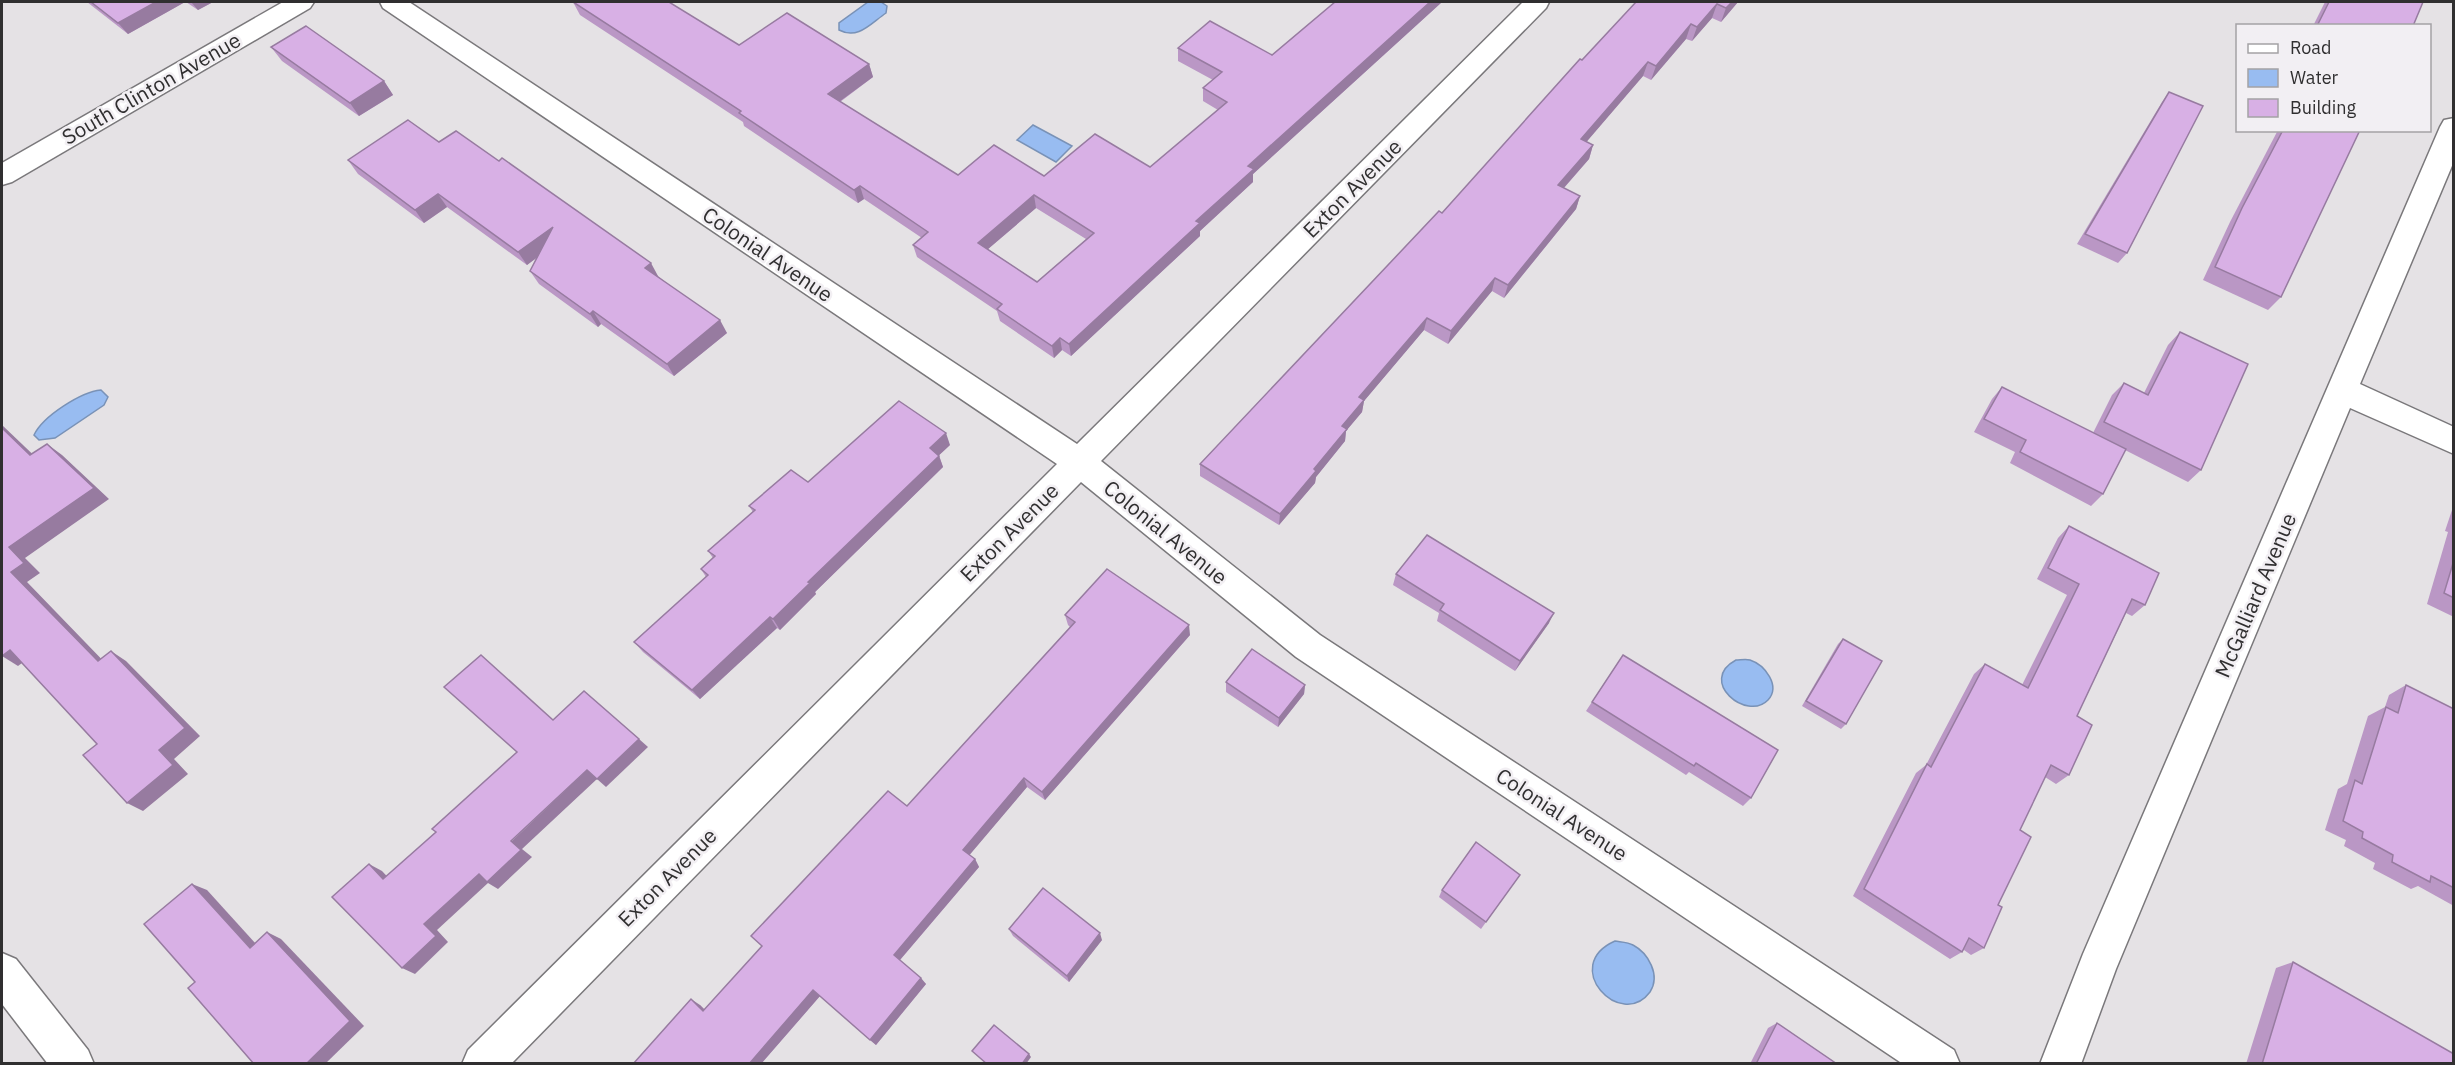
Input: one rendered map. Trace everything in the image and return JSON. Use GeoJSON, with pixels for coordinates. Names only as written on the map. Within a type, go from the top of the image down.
{"type":"FeatureCollection","features":[{"type":"Feature","properties":{"kind":"street","name":"South Clinton Avenue"},"geometry":{"type":"LineString","coordinates":[[2,175],[301,2]]}},
{"type":"Feature","properties":{"kind":"street","name":"Colonial Avenue"},"geometry":{"type":"LineString","coordinates":[[392,2],[1079,462],[1308,646],[1940,1064]]}},
{"type":"Feature","properties":{"kind":"street","name":"Exton Avenue"},"geometry":{"type":"LineString","coordinates":[[482,1064],[1537,2]]}},
{"type":"Feature","properties":{"kind":"street","name":"McGalliard Avenue"},"geometry":{"type":"LineString","coordinates":[[2060,1064],[2102,957],[2454,128]]}},
{"type":"Feature","properties":{"kind":"street"},"geometry":{"type":"LineString","coordinates":[[2342,390],[2454,441]]}},
{"type":"Feature","properties":{"kind":"street"},"geometry":{"type":"LineString","coordinates":[[2,973],[74,1064]]}},
{"type":"Feature","properties":{"kind":"water"},"geometry":{"type":"Polygon","coordinates":[[[868,2],[881,2],[887,6],[886,13],[858,32],[846,33],[839,30],[839,23],[868,2]]]}},
{"type":"Feature","properties":{"kind":"water"},"geometry":{"type":"Polygon","coordinates":[[[1033,125],[1072,146],[1056,162],[1017,140],[1033,125]]]}},
{"type":"Feature","properties":{"kind":"water"},"geometry":{"type":"Polygon","coordinates":[[[101,390],[108,397],[104,405],[55,438],[39,440],[34,435],[45,420],[63,406],[83,395],[101,390]]]}},
{"type":"Feature","properties":{"kind":"water"},"geometry":{"type":"Polygon","coordinates":[[[1736,660],[1750,660],[1766,671],[1773,689],[1768,700],[1759,705],[1749,706],[1738,703],[1723,688],[1722,678],[1725,669],[1736,660]]]}},
{"type":"Feature","properties":{"kind":"water"},"geometry":{"type":"Polygon","coordinates":[[[1615,941],[1633,945],[1644,953],[1651,965],[1653,985],[1650,992],[1638,1002],[1624,1004],[1611,1000],[1594,978],[1593,965],[1599,952],[1615,941]]]}},
{"type":"Feature","properties":{"kind":"building"},"geometry":{"type":"Polygon","coordinates":[[[91,2],[156,2],[118,23],[91,2]]]}},
{"type":"Feature","properties":{"kind":"building"},"geometry":{"type":"Polygon","coordinates":[[[573,2],[669,2],[739,45],[787,13],[869,64],[828,94],[958,175],[994,145],[1044,176],[1095,134],[1150,167],[1227,102],[1203,88],[1222,72],[1178,48],[1210,21],[1272,55],[1335,2],[1430,2],[1248,166],[1254,169],[1196,221],[1200,223],[1069,344],[1060,338],[1052,346],[997,309],[1002,304],[913,245],[928,232],[860,186],[854,190],[739,113],[741,111],[573,2]],[[1034,195],[978,243],[1037,282],[1094,233],[1034,195]]]}},
{"type":"Feature","properties":{"kind":"building"},"geometry":{"type":"Polygon","coordinates":[[[1636,2],[1732,2],[1726,8],[1717,4],[1697,27],[1691,24],[1656,66],[1648,62],[1581,139],[1593,145],[1558,185],[1580,196],[1508,285],[1495,278],[1451,331],[1427,318],[1359,397],[1364,400],[1342,426],[1347,429],[1280,514],[1200,464],[1439,211],[1442,213],[1580,59],[1582,60],[1636,2]]]}},
{"type":"Feature","properties":{"kind":"building"},"geometry":{"type":"Polygon","coordinates":[[[2329,2],[2423,2],[2414,24],[2318,24],[2329,2]]]}},
{"type":"Feature","properties":{"kind":"building"},"geometry":{"type":"Polygon","coordinates":[[[306,26],[384,81],[350,103],[271,47],[306,26]]]}},
{"type":"Feature","properties":{"kind":"building"},"geometry":{"type":"Polygon","coordinates":[[[2169,92],[2203,106],[2127,253],[2085,234],[2169,92]]]}},
{"type":"Feature","properties":{"kind":"building"},"geometry":{"type":"Polygon","coordinates":[[[408,120],[439,142],[456,131],[499,161],[502,158],[651,263],[645,268],[720,320],[667,364],[593,311],[590,314],[530,271],[553,227],[518,252],[438,194],[415,210],[348,160],[408,120]]]}},
{"type":"Feature","properties":{"kind":"building"},"geometry":{"type":"Polygon","coordinates":[[[2282,132],[2359,132],[2281,297],[2215,267],[2242,208],[2282,132]]]}},
{"type":"Feature","properties":{"kind":"building"},"geometry":{"type":"Polygon","coordinates":[[[2180,332],[2248,364],[2201,470],[2104,422],[2124,383],[2148,395],[2180,332]]]}},
{"type":"Feature","properties":{"kind":"building"},"geometry":{"type":"Polygon","coordinates":[[[2002,387],[2126,449],[2103,494],[2020,452],[2026,440],[1984,419],[2002,387]]]}},
{"type":"Feature","properties":{"kind":"building"},"geometry":{"type":"Polygon","coordinates":[[[899,401],[946,433],[930,448],[939,456],[808,582],[810,583],[773,619],[770,617],[692,690],[634,642],[708,575],[701,569],[715,556],[708,551],[755,510],[749,506],[791,470],[808,482],[899,401]]]}},
{"type":"Feature","properties":{"kind":"building"},"geometry":{"type":"Polygon","coordinates":[[[2,428],[30,455],[47,444],[94,488],[9,547],[24,563],[11,572],[98,661],[111,651],[185,728],[159,750],[173,765],[127,803],[83,755],[97,744],[10,650],[2,656],[2,428]]]}},
{"type":"Feature","properties":{"kind":"building"},"geometry":{"type":"Polygon","coordinates":[[[2069,526],[2159,573],[2145,605],[2132,599],[2077,716],[2092,725],[2069,775],[2051,765],[2020,830],[2031,837],[1998,905],[2002,907],[1984,948],[1969,938],[1962,952],[1864,889],[1927,764],[1931,767],[1985,664],[2028,688],[2079,584],[2048,568],[2069,526]]]}},
{"type":"Feature","properties":{"kind":"building"},"geometry":{"type":"Polygon","coordinates":[[[1427,535],[1554,613],[1520,661],[1440,610],[1444,604],[1396,574],[1427,535]]]}},
{"type":"Feature","properties":{"kind":"building"},"geometry":{"type":"Polygon","coordinates":[[[2454,560],[2454,598],[2444,593],[2454,560]]]}},
{"type":"Feature","properties":{"kind":"building"},"geometry":{"type":"Polygon","coordinates":[[[1107,569],[1189,625],[1042,792],[1024,778],[963,850],[975,859],[894,955],[921,978],[870,1040],[813,990],[749,1064],[633,1064],[691,999],[703,1011],[762,946],[751,936],[888,791],[907,806],[1075,622],[1065,615],[1107,569]]]}},
{"type":"Feature","properties":{"kind":"building"},"geometry":{"type":"Polygon","coordinates":[[[1843,639],[1882,661],[1846,724],[1806,701],[1843,639]]]}},
{"type":"Feature","properties":{"kind":"building"},"geometry":{"type":"Polygon","coordinates":[[[1252,649],[1305,685],[1279,718],[1226,682],[1252,649]]]}},
{"type":"Feature","properties":{"kind":"building"},"geometry":{"type":"Polygon","coordinates":[[[481,655],[553,720],[584,691],[639,739],[597,779],[587,770],[511,841],[521,850],[487,882],[479,874],[424,924],[436,936],[402,968],[332,897],[369,864],[383,879],[436,832],[432,829],[517,752],[444,687],[481,655]]]}},
{"type":"Feature","properties":{"kind":"building"},"geometry":{"type":"Polygon","coordinates":[[[1623,655],[1778,750],[1751,798],[1696,763],[1694,766],[1592,702],[1623,655]]]}},
{"type":"Feature","properties":{"kind":"building"},"geometry":{"type":"Polygon","coordinates":[[[2406,685],[2454,709],[2454,888],[2431,876],[2430,882],[2392,862],[2393,855],[2362,838],[2363,832],[2343,821],[2355,780],[2362,784],[2386,707],[2398,713],[2406,685]]]}},
{"type":"Feature","properties":{"kind":"building"},"geometry":{"type":"Polygon","coordinates":[[[1476,842],[1520,875],[1486,922],[1442,890],[1476,842]]]}},
{"type":"Feature","properties":{"kind":"building"},"geometry":{"type":"Polygon","coordinates":[[[192,884],[250,948],[267,932],[350,1021],[306,1064],[254,1064],[188,988],[195,982],[144,924],[192,884]]]}},
{"type":"Feature","properties":{"kind":"building"},"geometry":{"type":"Polygon","coordinates":[[[1043,888],[1100,933],[1067,976],[1009,929],[1043,888]]]}},
{"type":"Feature","properties":{"kind":"building"},"geometry":{"type":"Polygon","coordinates":[[[2293,962],[2454,1054],[2454,1064],[2262,1064],[2293,962]]]}},
{"type":"Feature","properties":{"kind":"building"},"geometry":{"type":"Polygon","coordinates":[[[1777,1023],[1837,1064],[1756,1064],[1777,1023]]]}},
{"type":"Feature","properties":{"kind":"building"},"geometry":{"type":"Polygon","coordinates":[[[994,1025],[1029,1054],[1022,1064],[987,1064],[972,1051],[994,1025]]]}}]}
